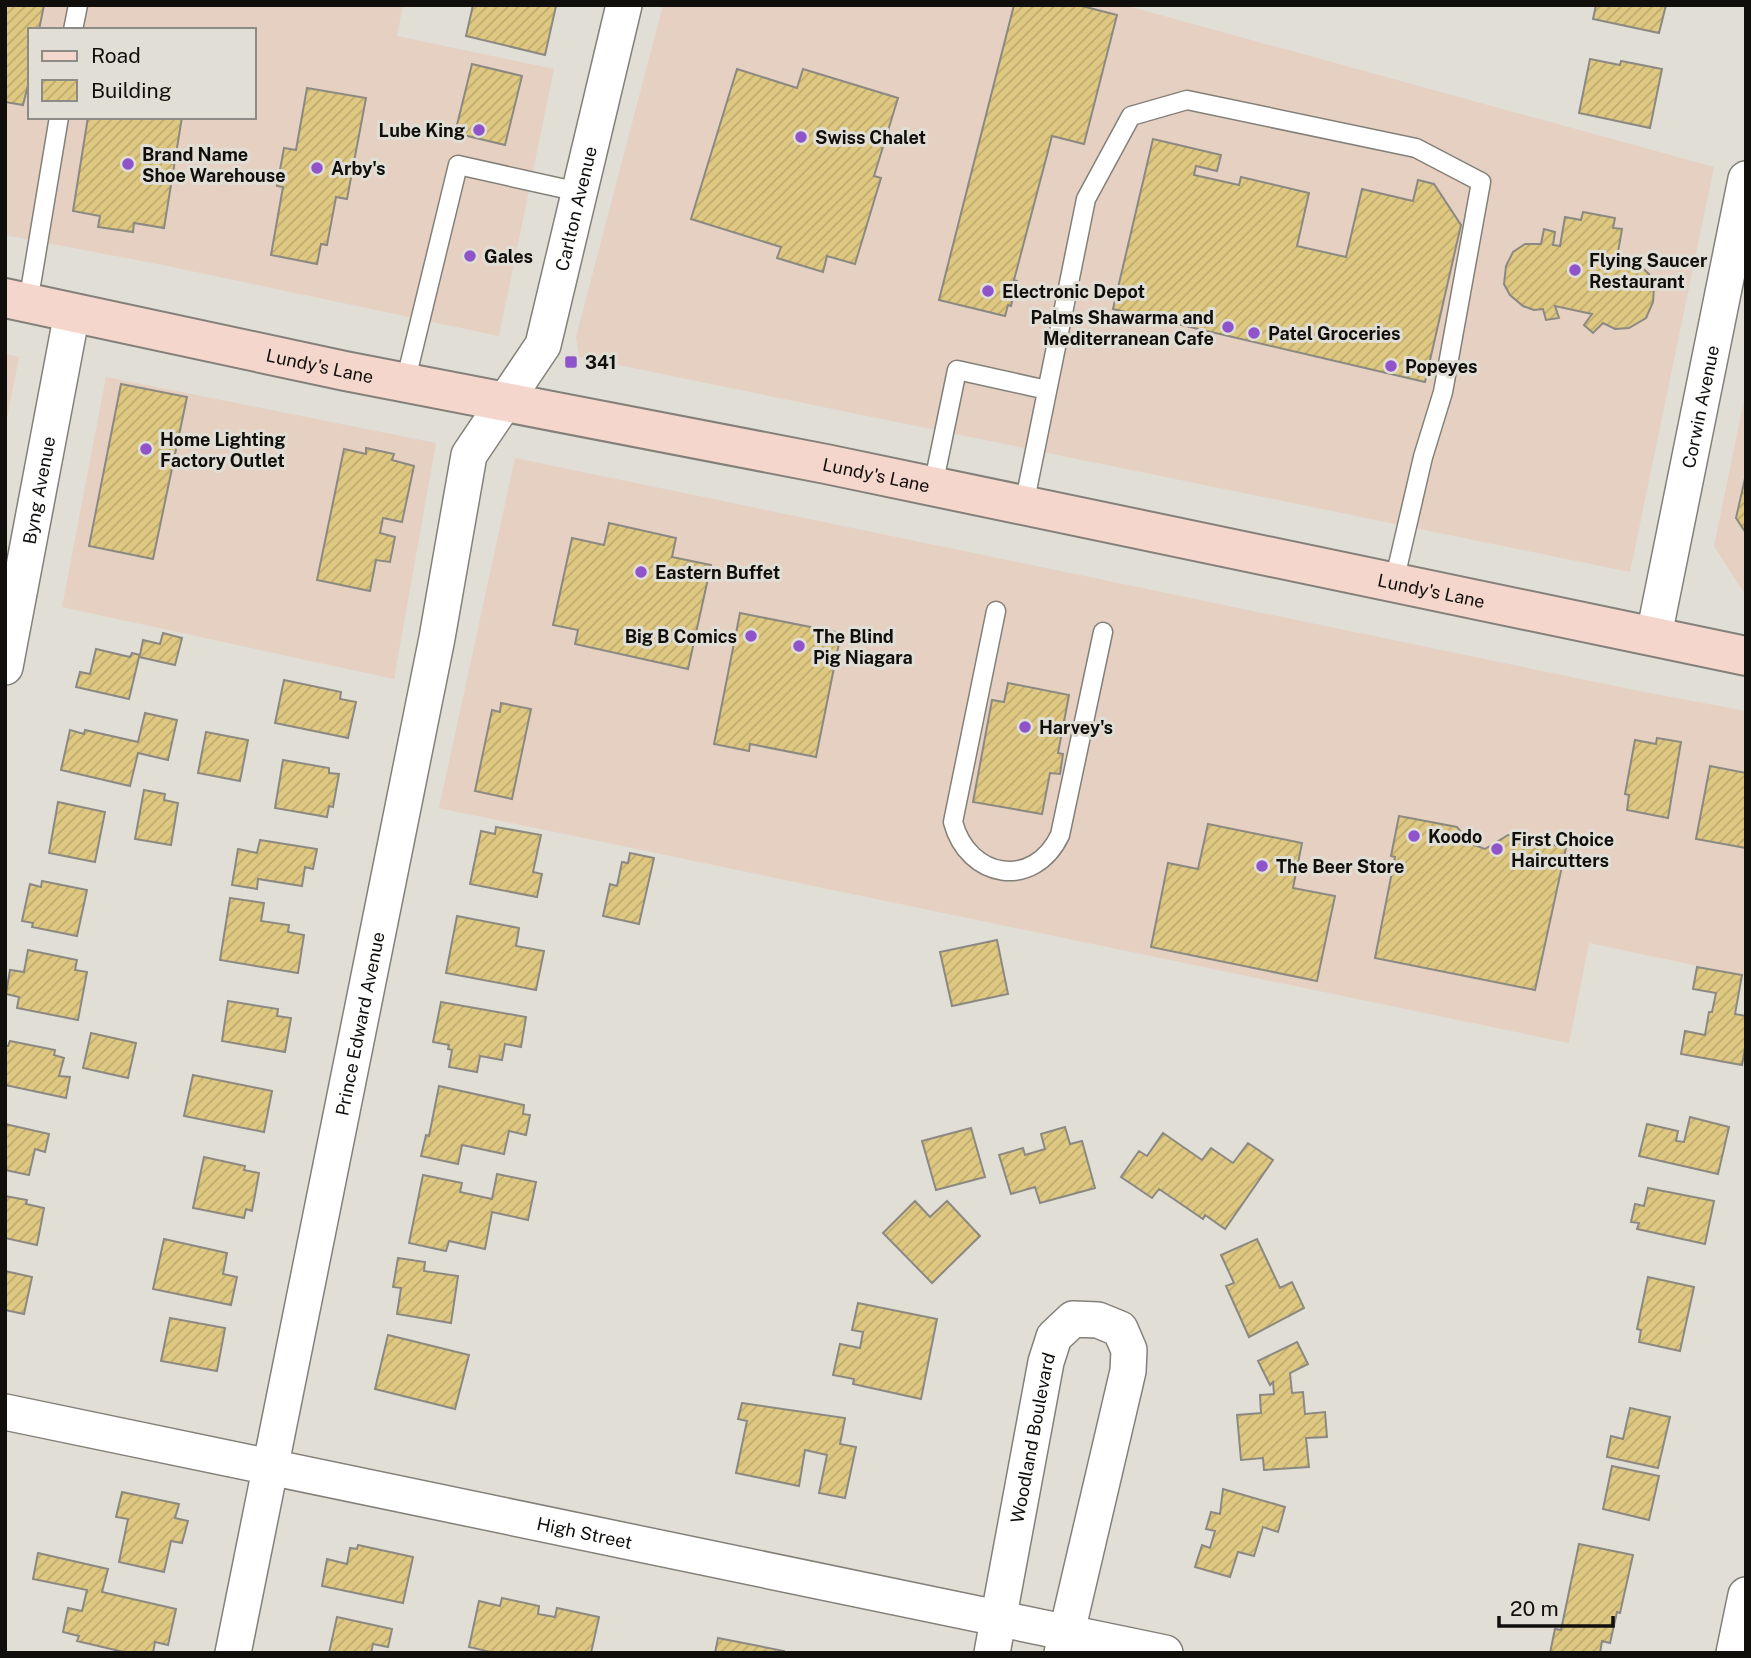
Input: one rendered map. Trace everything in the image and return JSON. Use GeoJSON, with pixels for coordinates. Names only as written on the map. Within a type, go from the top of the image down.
{"type":"FeatureCollection","features":[{"type":"Feature","properties":{"kind":"main road","name":"Lundy's Lane"},"geometry":{"type":"LineString","coordinates":[[16,301],[405,383],[933,486],[1746,656]]}},
{"type":"Feature","properties":{"kind":"street","name":"Carlton Avenue"},"geometry":{"type":"LineString","coordinates":[[505,402],[543,345],[624,5]]}},
{"type":"Feature","properties":{"kind":"street","name":"Corwin Avenue"},"geometry":{"type":"LineString","coordinates":[[1654,635],[1746,179]]}},
{"type":"Feature","properties":{"kind":"street","name":"Byng Avenue"},"geometry":{"type":"LineString","coordinates":[[5,667],[12,592],[72,313]]}},
{"type":"Feature","properties":{"kind":"street","name":"Prince Edward Avenue"},"geometry":{"type":"LineString","coordinates":[[233,1653],[437,638],[469,455],[505,402]]}},
{"type":"Feature","properties":{"kind":"street","name":"Woodland Boulevard"},"geometry":{"type":"LineString","coordinates":[[992,1653],[1046,1362],[1054,1337],[1073,1319],[1098,1320],[1120,1329],[1129,1350],[1128,1371],[1064,1642]]}},
{"type":"Feature","properties":{"kind":"street","name":"High Street"},"geometry":{"type":"LineString","coordinates":[[5,1412],[999,1619],[1064,1642],[1165,1653]]}},
{"type":"Feature","properties":{"kind":"street"},"geometry":{"type":"LineString","coordinates":[[1734,1653],[1746,1595]]}},
{"type":"Feature","properties":{"kind":"lane"},"geometry":{"type":"LineString","coordinates":[[73,28],[78,5]]}},
{"type":"Feature","properties":{"kind":"lane"},"geometry":{"type":"LineString","coordinates":[[1024,505],[1086,199],[1130,116],[1187,100],[1416,148],[1480,182],[1443,393],[1423,457],[1394,582]]}},
{"type":"Feature","properties":{"kind":"lane"},"geometry":{"type":"LineString","coordinates":[[16,301],[59,119]]}},
{"type":"Feature","properties":{"kind":"lane"},"geometry":{"type":"LineString","coordinates":[[405,383],[458,165],[579,192]]}},
{"type":"Feature","properties":{"kind":"lane"},"geometry":{"type":"LineString","coordinates":[[933,486],[957,370],[1047,390]]}},
{"type":"Feature","properties":{"kind":"lane"},"geometry":{"type":"LineString","coordinates":[[996,611],[953,822],[968,852],[975,859],[995,869],[1016,871],[1033,866],[1048,855],[1060,835],[1103,632]]}},
{"type":"Feature","properties":{"kind":"shaded area"},"geometry":{"type":"Polygon","coordinates":[[[5,5],[403,5],[397,36],[554,69],[499,336],[163,265],[5,235],[5,5]]]}},
{"type":"Feature","properties":{"kind":"shaded area"},"geometry":{"type":"Polygon","coordinates":[[[663,5],[1124,5],[1714,167],[1630,572],[579,357],[576,337],[663,5]]]}},
{"type":"Feature","properties":{"kind":"shaded area"},"geometry":{"type":"Polygon","coordinates":[[[5,354],[19,357],[5,428],[5,354]]]}},
{"type":"Feature","properties":{"kind":"shaded area"},"geometry":{"type":"Polygon","coordinates":[[[106,377],[436,443],[394,679],[62,607],[106,377]]]}},
{"type":"Feature","properties":{"kind":"shaded area"},"geometry":{"type":"Polygon","coordinates":[[[1746,391],[1746,596],[1714,546],[1746,391]]]}},
{"type":"Feature","properties":{"kind":"shaded area"},"geometry":{"type":"Polygon","coordinates":[[[515,458],[1746,711],[1746,976],[1589,943],[1569,1043],[439,808],[515,458]]]}},
{"type":"Feature","properties":{"kind":"building"},"geometry":{"type":"Polygon","coordinates":[[[5,5],[44,5],[39,28],[28,28],[28,85],[23,105],[5,102],[5,5]]]}},
{"type":"Feature","properties":{"kind":"building"},"geometry":{"type":"Polygon","coordinates":[[[473,5],[556,6],[545,55],[466,36],[473,5]]]}},
{"type":"Feature","properties":{"kind":"building"},"geometry":{"type":"Polygon","coordinates":[[[1014,5],[1078,5],[1117,15],[1084,144],[1052,136],[1014,280],[1017,281],[1011,306],[1008,305],[1005,316],[939,300],[1014,5]]]}},
{"type":"Feature","properties":{"kind":"building"},"geometry":{"type":"Polygon","coordinates":[[[1596,5],[1666,5],[1659,33],[1593,19],[1596,5]]]}},
{"type":"Feature","properties":{"kind":"building"},"geometry":{"type":"Polygon","coordinates":[[[1590,59],[1620,65],[1621,61],[1662,69],[1650,128],[1579,113],[1590,59]]]}},
{"type":"Feature","properties":{"kind":"building"},"geometry":{"type":"Polygon","coordinates":[[[472,64],[522,76],[505,145],[455,133],[472,64]]]}},
{"type":"Feature","properties":{"kind":"building","name":"Swiss Chalet"},"geometry":{"type":"Polygon","coordinates":[[[737,69],[797,88],[803,69],[898,98],[874,176],[881,178],[855,264],[827,256],[823,272],[777,258],[781,247],[691,219],[737,69]]]}},
{"type":"Feature","properties":{"kind":"building","name":"Arby's"},"geometry":{"type":"Polygon","coordinates":[[[307,88],[366,98],[347,199],[336,197],[327,245],[321,244],[317,264],[271,255],[283,187],[277,186],[284,148],[296,150],[307,88]]]}},
{"type":"Feature","properties":{"kind":"building","name":"Brand Name Shoe Warehouse"},"geometry":{"type":"Polygon","coordinates":[[[88,119],[182,119],[164,228],[134,223],[133,232],[98,227],[100,216],[73,211],[88,119]]]}},
{"type":"Feature","properties":{"kind":"building"},"geometry":{"type":"Polygon","coordinates":[[[1153,139],[1221,155],[1217,171],[1196,166],[1194,175],[1239,185],[1241,177],[1309,193],[1297,246],[1346,257],[1362,189],[1413,201],[1418,180],[1434,184],[1461,225],[1425,382],[1113,309],[1153,139]]]}},
{"type":"Feature","properties":{"kind":"building","name":"Flying Saucer Restaurant"},"geometry":{"type":"Polygon","coordinates":[[[1583,212],[1615,218],[1613,228],[1622,229],[1617,258],[1637,263],[1649,274],[1654,287],[1653,302],[1646,318],[1629,328],[1615,329],[1603,323],[1593,333],[1584,325],[1592,314],[1555,306],[1559,318],[1546,320],[1543,309],[1534,310],[1523,306],[1510,295],[1504,284],[1506,266],[1513,252],[1525,244],[1541,244],[1544,229],[1555,232],[1553,245],[1560,246],[1565,217],[1581,220],[1583,212]]]}},
{"type":"Feature","properties":{"kind":"building"},"geometry":{"type":"Polygon","coordinates":[[[121,384],[187,397],[153,559],[89,546],[121,384]]]}},
{"type":"Feature","properties":{"kind":"building"},"geometry":{"type":"Polygon","coordinates":[[[366,448],[394,454],[392,460],[414,466],[402,522],[383,518],[380,533],[395,537],[390,562],[376,560],[370,591],[317,580],[344,449],[366,454],[366,448]]]}},
{"type":"Feature","properties":{"kind":"building"},"geometry":{"type":"Polygon","coordinates":[[[1746,474],[1746,533],[1736,518],[1746,474]]]}},
{"type":"Feature","properties":{"kind":"building"},"geometry":{"type":"Polygon","coordinates":[[[609,523],[676,538],[672,557],[711,565],[688,669],[575,644],[578,630],[553,625],[572,538],[604,545],[609,523]]]}},
{"type":"Feature","properties":{"kind":"building"},"geometry":{"type":"Polygon","coordinates":[[[740,613],[841,633],[816,757],[750,744],[749,751],[714,744],[740,613]]]}},
{"type":"Feature","properties":{"kind":"building"},"geometry":{"type":"Polygon","coordinates":[[[163,633],[182,638],[175,665],[139,657],[129,699],[76,687],[80,672],[90,674],[96,649],[130,657],[132,653],[140,655],[143,640],[160,644],[163,633]]]}},
{"type":"Feature","properties":{"kind":"building"},"geometry":{"type":"Polygon","coordinates":[[[284,680],[341,692],[340,699],[356,702],[348,738],[275,723],[284,680]]]}},
{"type":"Feature","properties":{"kind":"building","name":"Harvey's"},"geometry":{"type":"Polygon","coordinates":[[[1008,683],[1069,695],[1058,753],[1063,754],[1060,774],[1050,773],[1042,814],[973,802],[992,700],[1004,702],[1008,683]]]}},
{"type":"Feature","properties":{"kind":"building"},"geometry":{"type":"Polygon","coordinates":[[[501,703],[531,709],[512,799],[475,791],[492,710],[500,712],[501,703]]]}},
{"type":"Feature","properties":{"kind":"building"},"geometry":{"type":"Polygon","coordinates":[[[145,713],[177,720],[168,760],[138,753],[130,786],[61,770],[70,730],[84,734],[85,730],[138,742],[145,713]]]}},
{"type":"Feature","properties":{"kind":"building"},"geometry":{"type":"Polygon","coordinates":[[[206,732],[248,740],[240,781],[198,773],[206,732]]]}},
{"type":"Feature","properties":{"kind":"building"},"geometry":{"type":"Polygon","coordinates":[[[1657,738],[1681,742],[1668,818],[1627,810],[1629,795],[1625,794],[1635,740],[1656,744],[1657,738]]]}},
{"type":"Feature","properties":{"kind":"building"},"geometry":{"type":"Polygon","coordinates":[[[283,760],[329,768],[329,773],[339,774],[333,807],[329,806],[327,817],[275,808],[283,760]]]}},
{"type":"Feature","properties":{"kind":"building"},"geometry":{"type":"Polygon","coordinates":[[[1710,766],[1746,773],[1746,848],[1696,839],[1710,766]]]}},
{"type":"Feature","properties":{"kind":"building"},"geometry":{"type":"Polygon","coordinates":[[[144,790],[165,794],[164,800],[178,803],[171,845],[135,839],[144,790]]]}},
{"type":"Feature","properties":{"kind":"building"},"geometry":{"type":"Polygon","coordinates":[[[58,802],[105,812],[95,862],[49,853],[58,802]]]}},
{"type":"Feature","properties":{"kind":"building"},"geometry":{"type":"Polygon","coordinates":[[[1399,816],[1457,827],[1471,844],[1485,849],[1508,835],[1566,848],[1535,990],[1375,958],[1395,857],[1391,856],[1399,816]]]}},
{"type":"Feature","properties":{"kind":"building"},"geometry":{"type":"Polygon","coordinates":[[[1208,824],[1302,843],[1293,888],[1335,896],[1317,981],[1151,947],[1168,863],[1198,869],[1208,824]]]}},
{"type":"Feature","properties":{"kind":"building"},"geometry":{"type":"Polygon","coordinates":[[[496,827],[541,835],[533,872],[542,874],[537,897],[470,884],[481,831],[495,834],[496,827]]]}},
{"type":"Feature","properties":{"kind":"building"},"geometry":{"type":"Polygon","coordinates":[[[260,840],[317,849],[313,869],[305,867],[302,886],[258,879],[257,889],[232,885],[238,849],[257,853],[260,840]]]}},
{"type":"Feature","properties":{"kind":"building"},"geometry":{"type":"Polygon","coordinates":[[[630,853],[654,858],[639,924],[603,916],[610,884],[617,886],[622,862],[628,863],[630,853]]]}},
{"type":"Feature","properties":{"kind":"building"},"geometry":{"type":"Polygon","coordinates":[[[42,881],[87,890],[77,936],[32,927],[33,923],[22,921],[30,884],[41,887],[42,881]]]}},
{"type":"Feature","properties":{"kind":"building"},"geometry":{"type":"Polygon","coordinates":[[[230,898],[264,903],[261,921],[289,925],[288,932],[304,935],[298,973],[220,960],[230,898]]]}},
{"type":"Feature","properties":{"kind":"building"},"geometry":{"type":"Polygon","coordinates":[[[457,916],[519,928],[516,946],[544,951],[536,990],[446,973],[457,916]]]}},
{"type":"Feature","properties":{"kind":"building"},"geometry":{"type":"Polygon","coordinates":[[[997,940],[1008,994],[952,1006],[940,952],[997,940]]]}},
{"type":"Feature","properties":{"kind":"building"},"geometry":{"type":"Polygon","coordinates":[[[28,950],[77,960],[75,970],[87,972],[78,1020],[17,1008],[19,997],[6,994],[10,970],[24,972],[28,950]]]}},
{"type":"Feature","properties":{"kind":"building"},"geometry":{"type":"Polygon","coordinates":[[[1697,967],[1742,975],[1735,1014],[1746,1016],[1746,1043],[1742,1065],[1681,1054],[1685,1031],[1705,1035],[1716,993],[1693,989],[1697,967]]]}},
{"type":"Feature","properties":{"kind":"building"},"geometry":{"type":"Polygon","coordinates":[[[228,1001],[278,1009],[277,1016],[291,1018],[285,1052],[222,1041],[228,1001]]]}},
{"type":"Feature","properties":{"kind":"building"},"geometry":{"type":"Polygon","coordinates":[[[441,1002],[526,1017],[521,1047],[505,1044],[502,1060],[480,1056],[477,1072],[449,1067],[452,1050],[448,1049],[449,1045],[433,1042],[441,1002]]]}},
{"type":"Feature","properties":{"kind":"building"},"geometry":{"type":"Polygon","coordinates":[[[91,1033],[136,1043],[128,1078],[83,1068],[91,1033]]]}},
{"type":"Feature","properties":{"kind":"building"},"geometry":{"type":"Polygon","coordinates":[[[10,1041],[55,1050],[54,1055],[64,1058],[59,1076],[70,1077],[66,1098],[5,1085],[5,1046],[8,1046],[10,1041]]]}},
{"type":"Feature","properties":{"kind":"building"},"geometry":{"type":"Polygon","coordinates":[[[193,1075],[272,1091],[264,1132],[184,1116],[193,1075]]]}},
{"type":"Feature","properties":{"kind":"building"},"geometry":{"type":"Polygon","coordinates":[[[439,1086],[524,1105],[523,1114],[530,1115],[526,1135],[509,1131],[504,1154],[462,1145],[458,1164],[421,1156],[426,1135],[429,1136],[439,1086]]]}},
{"type":"Feature","properties":{"kind":"building"},"geometry":{"type":"Polygon","coordinates":[[[1690,1117],[1729,1127],[1718,1174],[1639,1156],[1647,1124],[1678,1131],[1676,1141],[1684,1142],[1690,1117]]]}},
{"type":"Feature","properties":{"kind":"building"},"geometry":{"type":"Polygon","coordinates":[[[5,1124],[49,1134],[45,1152],[35,1149],[29,1175],[5,1170],[5,1124]]]}},
{"type":"Feature","properties":{"kind":"building"},"geometry":{"type":"Polygon","coordinates":[[[1065,1127],[1070,1144],[1082,1141],[1095,1188],[1040,1203],[1035,1187],[1011,1194],[999,1155],[1023,1148],[1025,1155],[1045,1149],[1041,1134],[1065,1127]]]}},
{"type":"Feature","properties":{"kind":"building"},"geometry":{"type":"Polygon","coordinates":[[[971,1128],[985,1177],[936,1190],[922,1141],[971,1128]]]}},
{"type":"Feature","properties":{"kind":"building"},"geometry":{"type":"Polygon","coordinates":[[[1163,1133],[1202,1160],[1211,1148],[1233,1163],[1248,1143],[1273,1160],[1225,1229],[1205,1215],[1203,1219],[1159,1189],[1152,1198],[1121,1177],[1139,1151],[1147,1156],[1163,1133]]]}},
{"type":"Feature","properties":{"kind":"building"},"geometry":{"type":"Polygon","coordinates":[[[204,1157],[245,1166],[244,1170],[259,1173],[252,1211],[246,1209],[244,1218],[193,1208],[204,1157]]]}},
{"type":"Feature","properties":{"kind":"building"},"geometry":{"type":"Polygon","coordinates":[[[497,1174],[536,1182],[528,1220],[492,1212],[485,1249],[449,1241],[446,1251],[409,1243],[423,1175],[462,1183],[460,1192],[492,1199],[497,1174]]]}},
{"type":"Feature","properties":{"kind":"building"},"geometry":{"type":"Polygon","coordinates":[[[1648,1188],[1714,1201],[1705,1244],[1637,1229],[1639,1223],[1631,1222],[1635,1204],[1644,1206],[1648,1188]]]}},
{"type":"Feature","properties":{"kind":"building"},"geometry":{"type":"Polygon","coordinates":[[[5,1196],[27,1200],[26,1204],[44,1208],[37,1245],[5,1238],[5,1196]]]}},
{"type":"Feature","properties":{"kind":"building"},"geometry":{"type":"Polygon","coordinates":[[[915,1201],[930,1217],[947,1201],[980,1236],[932,1283],[883,1233],[915,1201]]]}},
{"type":"Feature","properties":{"kind":"building"},"geometry":{"type":"Polygon","coordinates":[[[164,1239],[227,1253],[223,1274],[237,1277],[231,1305],[153,1289],[164,1239]]]}},
{"type":"Feature","properties":{"kind":"building"},"geometry":{"type":"Polygon","coordinates":[[[1257,1239],[1280,1288],[1292,1282],[1304,1308],[1249,1337],[1226,1286],[1234,1283],[1221,1255],[1257,1239]]]}},
{"type":"Feature","properties":{"kind":"building"},"geometry":{"type":"Polygon","coordinates":[[[398,1258],[425,1262],[424,1271],[458,1276],[451,1323],[397,1314],[401,1288],[393,1287],[398,1258]]]}},
{"type":"Feature","properties":{"kind":"building"},"geometry":{"type":"Polygon","coordinates":[[[5,1271],[32,1277],[24,1314],[5,1310],[5,1271]]]}},
{"type":"Feature","properties":{"kind":"building"},"geometry":{"type":"Polygon","coordinates":[[[1648,1277],[1694,1287],[1680,1351],[1639,1342],[1641,1330],[1637,1329],[1648,1277]]]}},
{"type":"Feature","properties":{"kind":"building"},"geometry":{"type":"Polygon","coordinates":[[[858,1303],[937,1319],[921,1399],[853,1384],[854,1379],[833,1375],[840,1344],[860,1348],[863,1332],[852,1330],[858,1303]]]}},
{"type":"Feature","properties":{"kind":"building"},"geometry":{"type":"Polygon","coordinates":[[[170,1318],[225,1328],[217,1371],[161,1361],[170,1318]]]}},
{"type":"Feature","properties":{"kind":"building"},"geometry":{"type":"Polygon","coordinates":[[[388,1335],[469,1355],[455,1409],[375,1389],[388,1335]]]}},
{"type":"Feature","properties":{"kind":"building"},"geometry":{"type":"Polygon","coordinates":[[[1297,1342],[1308,1364],[1290,1373],[1292,1393],[1303,1392],[1305,1414],[1325,1412],[1327,1437],[1306,1438],[1309,1467],[1264,1470],[1263,1458],[1241,1460],[1237,1415],[1261,1413],[1260,1395],[1274,1394],[1273,1382],[1270,1385],[1258,1361],[1297,1342]]]}},
{"type":"Feature","properties":{"kind":"building"},"geometry":{"type":"Polygon","coordinates":[[[742,1403],[845,1418],[840,1444],[856,1447],[845,1498],[819,1493],[827,1455],[805,1450],[799,1486],[736,1473],[747,1421],[738,1419],[742,1403]]]}},
{"type":"Feature","properties":{"kind":"building"},"geometry":{"type":"Polygon","coordinates":[[[1630,1408],[1670,1417],[1658,1468],[1607,1457],[1611,1436],[1623,1439],[1630,1408]]]}},
{"type":"Feature","properties":{"kind":"building"},"geometry":{"type":"Polygon","coordinates":[[[1612,1466],[1659,1476],[1649,1520],[1603,1509],[1612,1466]]]}},
{"type":"Feature","properties":{"kind":"building"},"geometry":{"type":"Polygon","coordinates":[[[1223,1489],[1285,1507],[1278,1532],[1263,1527],[1254,1556],[1238,1552],[1230,1577],[1195,1567],[1202,1545],[1210,1548],[1215,1531],[1206,1529],[1211,1512],[1220,1514],[1223,1489]]]}},
{"type":"Feature","properties":{"kind":"building"},"geometry":{"type":"Polygon","coordinates":[[[122,1492],[179,1504],[175,1518],[188,1521],[182,1543],[171,1541],[164,1572],[119,1562],[128,1519],[116,1517],[122,1492]]]}},
{"type":"Feature","properties":{"kind":"building"},"geometry":{"type":"Polygon","coordinates":[[[1579,1544],[1633,1555],[1620,1613],[1617,1612],[1610,1643],[1602,1641],[1600,1653],[1550,1653],[1555,1629],[1561,1630],[1579,1544]]]}},
{"type":"Feature","properties":{"kind":"building"},"geometry":{"type":"Polygon","coordinates":[[[358,1545],[413,1557],[403,1603],[322,1586],[327,1559],[347,1564],[350,1548],[357,1549],[358,1545]]]}},
{"type":"Feature","properties":{"kind":"building"},"geometry":{"type":"Polygon","coordinates":[[[38,1553],[108,1569],[102,1592],[176,1609],[168,1645],[155,1642],[153,1653],[128,1653],[77,1641],[79,1636],[63,1632],[68,1608],[82,1611],[87,1590],[33,1579],[38,1553]]]}},
{"type":"Feature","properties":{"kind":"building"},"geometry":{"type":"Polygon","coordinates":[[[502,1598],[539,1606],[538,1614],[555,1617],[557,1608],[599,1617],[591,1653],[495,1653],[469,1647],[479,1601],[500,1606],[502,1598]]]}},
{"type":"Feature","properties":{"kind":"building"},"geometry":{"type":"Polygon","coordinates":[[[337,1617],[392,1629],[388,1647],[373,1644],[371,1653],[329,1653],[337,1617]]]}},
{"type":"Feature","properties":{"kind":"building"},"geometry":{"type":"Polygon","coordinates":[[[718,1638],[784,1651],[784,1653],[715,1653],[718,1638]]]}},
{"type":"Feature","properties":{"kind":"place","name":"Lube King"},"geometry":{"type":"Point","coordinates":[479,130]}},
{"type":"Feature","properties":{"kind":"place","name":"Swiss Chalet"},"geometry":{"type":"Point","coordinates":[801,137]}},
{"type":"Feature","properties":{"kind":"place","name":"Brand Name Shoe Warehouse"},"geometry":{"type":"Point","coordinates":[128,164]}},
{"type":"Feature","properties":{"kind":"place","name":"Arby's"},"geometry":{"type":"Point","coordinates":[317,168]}},
{"type":"Feature","properties":{"kind":"place","name":"Gales"},"geometry":{"type":"Point","coordinates":[470,256]}},
{"type":"Feature","properties":{"kind":"place","name":"Flying Saucer Restaurant"},"geometry":{"type":"Point","coordinates":[1575,270]}},
{"type":"Feature","properties":{"kind":"place","name":"Electronic Depot"},"geometry":{"type":"Point","coordinates":[988,291]}},
{"type":"Feature","properties":{"kind":"place","name":"Palms Shawarma and Mediterranean Cafe"},"geometry":{"type":"Point","coordinates":[1228,327]}},
{"type":"Feature","properties":{"kind":"place","name":"Patel Groceries"},"geometry":{"type":"Point","coordinates":[1254,333]}},
{"type":"Feature","properties":{"kind":"place","name":"341"},"geometry":{"type":"Point","coordinates":[571,362]}},
{"type":"Feature","properties":{"kind":"place","name":"Popeyes"},"geometry":{"type":"Point","coordinates":[1391,366]}},
{"type":"Feature","properties":{"kind":"place","name":"Home Lighting Factory Outlet"},"geometry":{"type":"Point","coordinates":[146,449]}},
{"type":"Feature","properties":{"kind":"place","name":"Eastern Buffet"},"geometry":{"type":"Point","coordinates":[641,572]}},
{"type":"Feature","properties":{"kind":"place","name":"Big B Comics"},"geometry":{"type":"Point","coordinates":[751,636]}},
{"type":"Feature","properties":{"kind":"place","name":"The Blind Pig Niagara"},"geometry":{"type":"Point","coordinates":[799,646]}},
{"type":"Feature","properties":{"kind":"place","name":"Harvey's"},"geometry":{"type":"Point","coordinates":[1025,727]}},
{"type":"Feature","properties":{"kind":"place","name":"Koodo"},"geometry":{"type":"Point","coordinates":[1414,836]}},
{"type":"Feature","properties":{"kind":"place","name":"First Choice Haircutters"},"geometry":{"type":"Point","coordinates":[1497,849]}},
{"type":"Feature","properties":{"kind":"place","name":"The Beer Store"},"geometry":{"type":"Point","coordinates":[1262,866]}}]}
